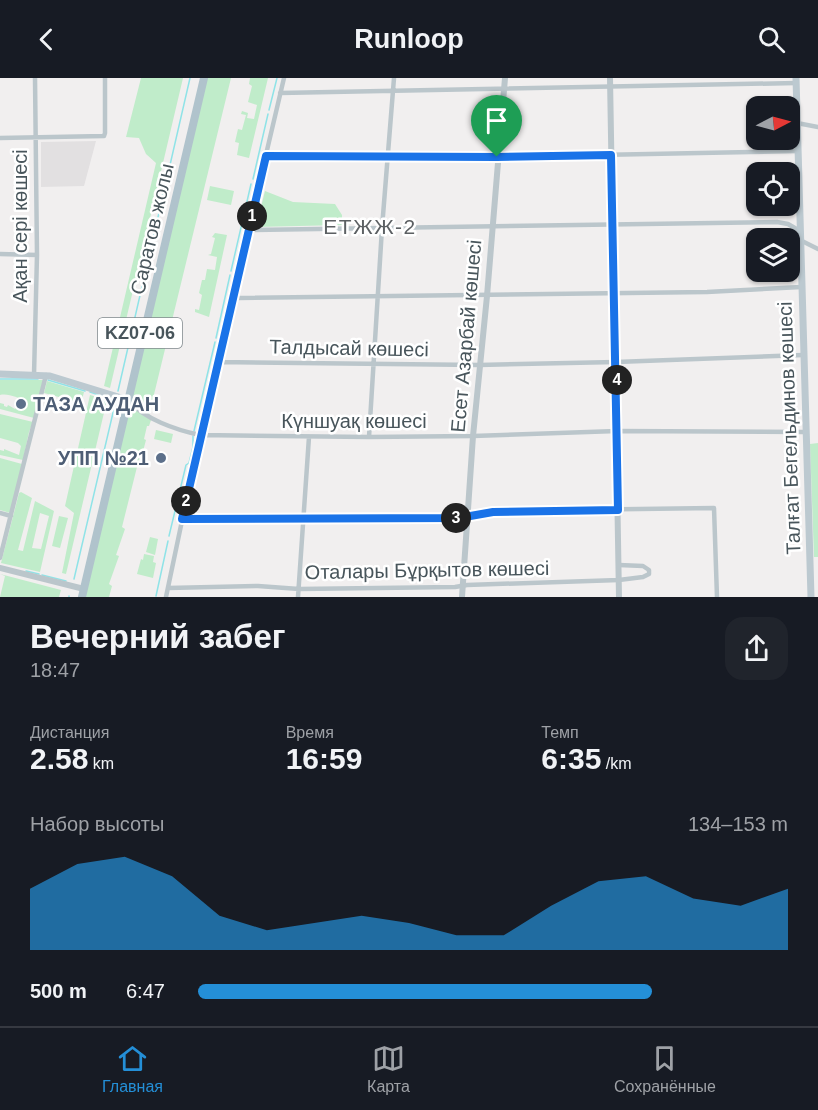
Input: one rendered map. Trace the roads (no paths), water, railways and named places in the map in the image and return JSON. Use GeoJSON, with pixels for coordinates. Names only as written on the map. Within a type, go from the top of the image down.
{"type":"FeatureCollection","features":[{"type":"Feature","properties":{"kind":"main road","name":"Саратов жолы"},"geometry":{"type":"LineString","coordinates":[[81,593],[202,78]]}},
{"type":"Feature","properties":{"kind":"main road","name":"Талғат Бегельдинов көшесі"},"geometry":{"type":"LineString","coordinates":[[796,81],[797,96]]}},
{"type":"Feature","properties":{"kind":"main road","name":"Талғат Бегельдинов көшесі"},"geometry":{"type":"LineString","coordinates":[[798,151],[800,228]]}},
{"type":"Feature","properties":{"kind":"main road","name":"Талғат Бегельдинов көшесі"},"geometry":{"type":"LineString","coordinates":[[800,240],[811,597]]}},
{"type":"Feature","properties":{"kind":"main road"},"geometry":{"type":"LineString","coordinates":[[0,374],[46,375],[127,399]]}},
{"type":"Feature","properties":{"kind":"street","name":"Ақан сері көшесі"},"geometry":{"type":"LineString","coordinates":[[34,375],[37,255],[35,78]]}},
{"type":"Feature","properties":{"kind":"street"},"geometry":{"type":"LineString","coordinates":[[0,138],[105,136],[105,78]]}},
{"type":"Feature","properties":{"kind":"street"},"geometry":{"type":"LineString","coordinates":[[166,597],[200,435],[284,78]]}},
{"type":"Feature","properties":{"kind":"street"},"geometry":{"type":"LineString","coordinates":[[369,437],[377,295],[394,78]]}},
{"type":"Feature","properties":{"kind":"street","name":"Есет Азарбай көшесі"},"geometry":{"type":"LineString","coordinates":[[462,597],[466,518],[505,78]]}},
{"type":"Feature","properties":{"kind":"street"},"geometry":{"type":"LineString","coordinates":[[610,78],[618,431],[619,597]]}},
{"type":"Feature","properties":{"kind":"street"},"geometry":{"type":"LineString","coordinates":[[280,93],[610,88],[796,81]]}},
{"type":"Feature","properties":{"kind":"street"},"geometry":{"type":"LineString","coordinates":[[800,123],[818,127]]}},
{"type":"Feature","properties":{"kind":"street"},"geometry":{"type":"LineString","coordinates":[[266,156],[497,157],[798,151]]}},
{"type":"Feature","properties":{"kind":"street"},"geometry":{"type":"LineString","coordinates":[[248,230],[782,222],[794,228]]}},
{"type":"Feature","properties":{"kind":"street"},"geometry":{"type":"LineString","coordinates":[[800,240],[818,249]]}},
{"type":"Feature","properties":{"kind":"street"},"geometry":{"type":"LineString","coordinates":[[0,254],[37,255]]}},
{"type":"Feature","properties":{"kind":"street"},"geometry":{"type":"LineString","coordinates":[[231,301],[238,298],[377,295],[487,296],[801,287]]}},
{"type":"Feature","properties":{"kind":"street","name":"Талдысай көшесі"},"geometry":{"type":"LineString","coordinates":[[218,362],[479,365],[803,355]]}},
{"type":"Feature","properties":{"kind":"street"},"geometry":{"type":"LineString","coordinates":[[0,558],[46,375]]}},
{"type":"Feature","properties":{"kind":"street","name":"Күншуақ көшесі"},"geometry":{"type":"LineString","coordinates":[[127,399],[149,416],[178,429],[200,435],[369,437],[618,431],[806,432]]}},
{"type":"Feature","properties":{"kind":"street"},"geometry":{"type":"LineString","coordinates":[[298,597],[309,437]]}},
{"type":"Feature","properties":{"kind":"street"},"geometry":{"type":"LineString","coordinates":[[182,519],[466,518],[480,513],[493,512],[714,508],[717,597]]}},
{"type":"Feature","properties":{"kind":"street"},"geometry":{"type":"LineString","coordinates":[[0,513],[11,516]]}},
{"type":"Feature","properties":{"kind":"street","name":"Оталары Бұрқытов көшесі"},"geometry":{"type":"LineString","coordinates":[[168,588],[268,586],[299,589],[462,586],[619,580],[646,576],[649,570],[643,566],[619,565]]}},
{"type":"Feature","properties":{"kind":"street"},"geometry":{"type":"LineString","coordinates":[[0,568],[81,593]]}},
{"type":"Feature","properties":{"kind":"waterway"},"geometry":{"type":"LineString","coordinates":[[118,391],[190,78]]}},
{"type":"Feature","properties":{"kind":"waterway"},"geometry":{"type":"LineString","coordinates":[[269,110],[277,78]]}},
{"type":"Feature","properties":{"kind":"waterway"},"geometry":{"type":"LineString","coordinates":[[253,179],[268,114]]}},
{"type":"Feature","properties":{"kind":"waterway"},"geometry":{"type":"LineString","coordinates":[[231,271],[251,184]]}},
{"type":"Feature","properties":{"kind":"waterway"},"geometry":{"type":"LineString","coordinates":[[216,338],[230,275]]}},
{"type":"Feature","properties":{"kind":"waterway"},"geometry":{"type":"LineString","coordinates":[[194,431],[215,342]]}},
{"type":"Feature","properties":{"kind":"waterway"},"geometry":{"type":"LineString","coordinates":[[0,379],[38,379]]}},
{"type":"Feature","properties":{"kind":"waterway"},"geometry":{"type":"LineString","coordinates":[[48,380],[85,391]]}},
{"type":"Feature","properties":{"kind":"waterway"},"geometry":{"type":"LineString","coordinates":[[90,392],[108,398]]}},
{"type":"Feature","properties":{"kind":"waterway"},"geometry":{"type":"LineString","coordinates":[[74,579],[116,400],[111,398]]}},
{"type":"Feature","properties":{"kind":"waterway"},"geometry":{"type":"LineString","coordinates":[[169,536],[186,465],[189,463],[193,447],[193,436]]}},
{"type":"Feature","properties":{"kind":"waterway"},"geometry":{"type":"LineString","coordinates":[[156,596],[168,541]]}},
{"type":"Feature","properties":{"kind":"waterway"},"geometry":{"type":"LineString","coordinates":[[26,571],[39,574]]}},
{"type":"Feature","properties":{"kind":"waterway"},"geometry":{"type":"LineString","coordinates":[[42,575],[66,581]]}},
{"type":"Feature","properties":{"kind":"place","name":"ТАЗА АУДАН"},"geometry":{"type":"Point","coordinates":[21,404]}},
{"type":"Feature","properties":{"kind":"place","name":"УПП №21"},"geometry":{"type":"Point","coordinates":[161,458]}},
{"type":"Feature","properties":{"kind":"district","name":"ЕТЖЖ-2"},"geometry":{"type":"Point","coordinates":[370,227]}}]}
